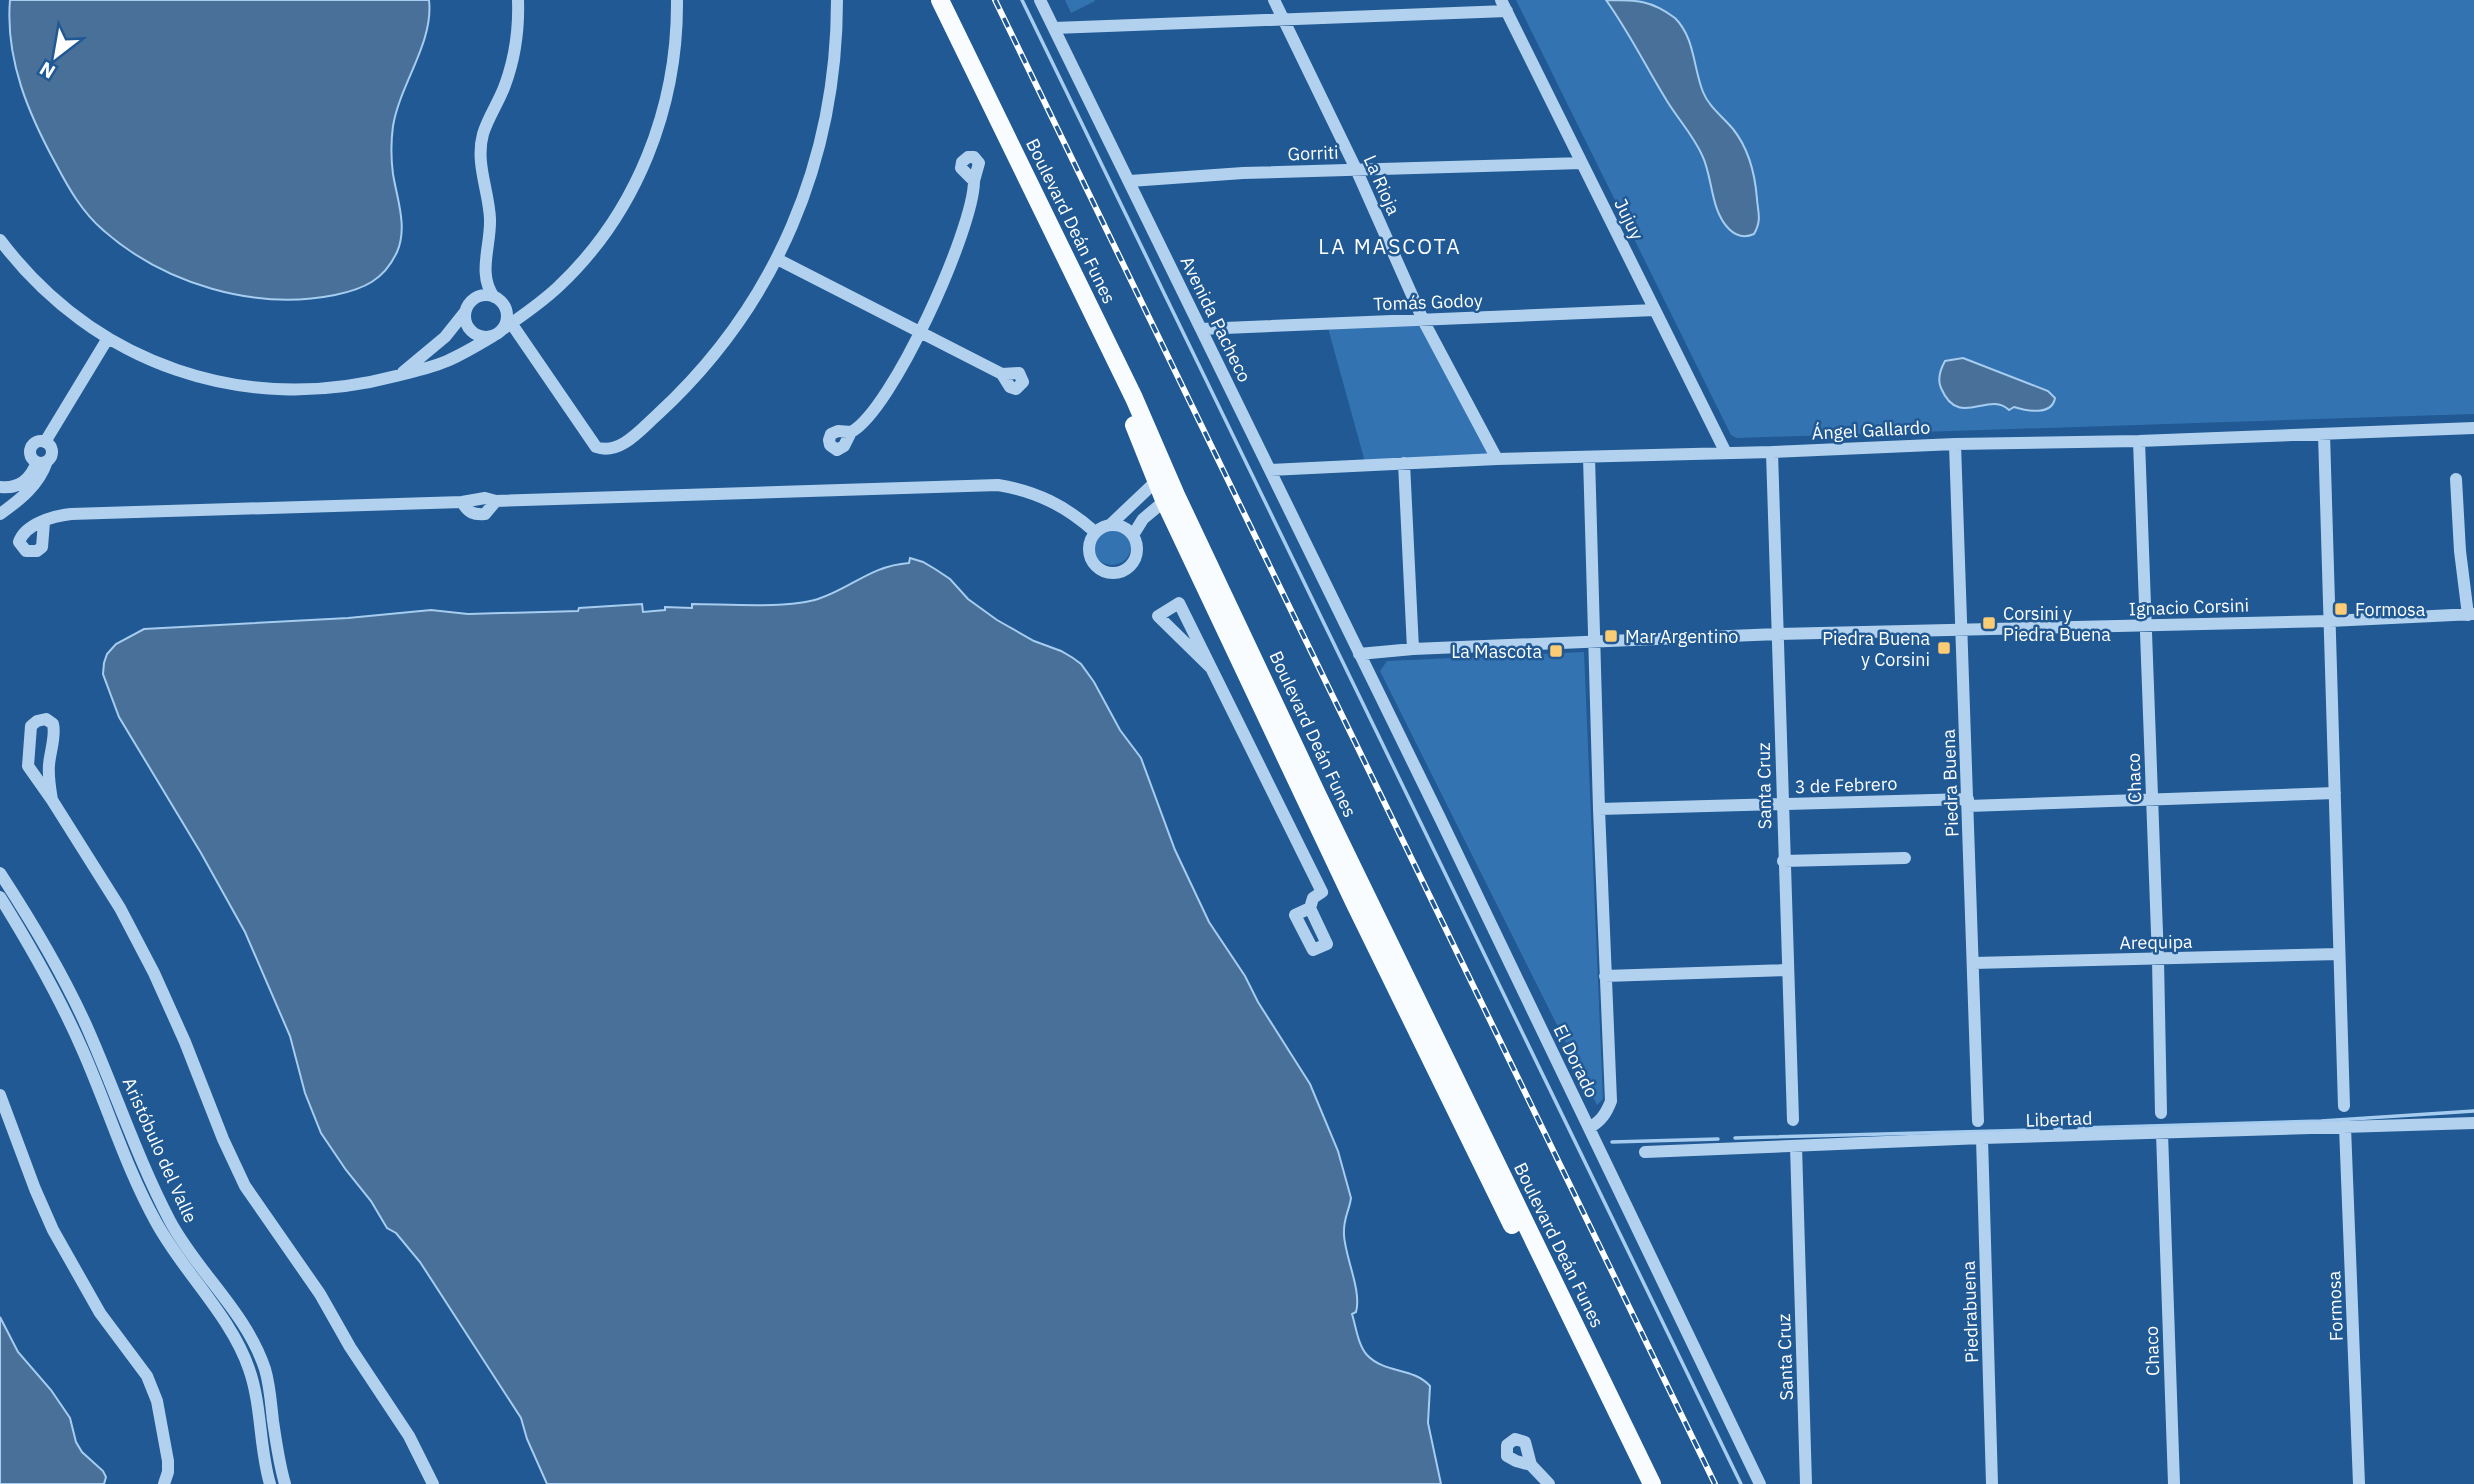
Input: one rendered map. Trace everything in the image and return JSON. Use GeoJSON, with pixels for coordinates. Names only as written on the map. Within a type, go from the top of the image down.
{"type":"FeatureCollection","features":[{"type":"Feature","properties":{"kind":"main road","name":"Boulevard Deán Funes"},"geometry":{"type":"LineString","coordinates":[[927,0],[1162,479],[1345,883],[1638,1484]]}},
{"type":"Feature","properties":{"kind":"main road","name":"Boulevard Deán Funes"},"geometry":{"type":"LineString","coordinates":[[940,0],[1134,398],[1162,479]]}},
{"type":"Feature","properties":{"kind":"main road","name":"Boulevard Deán Funes"},"geometry":{"type":"LineString","coordinates":[[1170,497],[1652,1484]]}},
{"type":"Feature","properties":{"kind":"street"},"geometry":{"type":"LineString","coordinates":[[485,271],[465,318],[470,330],[481,337],[502,329],[507,316],[486,283],[490,215],[480,148],[511,65],[517,29],[518,0]]}},
{"type":"Feature","properties":{"kind":"street"},"geometry":{"type":"LineString","coordinates":[[0,240],[19,265],[44,290],[107,338],[143,357],[213,381],[252,387],[333,389],[398,376],[447,361],[502,329],[557,288],[608,228],[636,182],[652,146],[668,98],[674,65],[677,0]]}},
{"type":"Feature","properties":{"kind":"street"},"geometry":{"type":"LineString","coordinates":[[502,329],[596,447],[609,450],[623,444],[645,425],[703,368],[753,302],[799,211],[825,123],[837,38],[837,0]]}},
{"type":"Feature","properties":{"kind":"street","name":"Avenida Pacheco"},"geometry":{"type":"LineString","coordinates":[[1040,0],[1359,654]]}},
{"type":"Feature","properties":{"kind":"street","name":"La Rioja"},"geometry":{"type":"LineString","coordinates":[[1274,0],[1356,169],[1423,320],[1497,459]]}},
{"type":"Feature","properties":{"kind":"street"},"geometry":{"type":"LineString","coordinates":[[1054,28],[1283,20],[1504,6]]}},
{"type":"Feature","properties":{"kind":"street","name":"Jujuy"},"geometry":{"type":"LineString","coordinates":[[1504,6],[1726,453]]}},
{"type":"Feature","properties":{"kind":"street","name":"Gorriti"},"geometry":{"type":"LineString","coordinates":[[1130,181],[1243,173],[1582,163]]}},
{"type":"Feature","properties":{"kind":"street"},"geometry":{"type":"LineString","coordinates":[[852,432],[872,413],[921,332],[965,223],[974,181]]}},
{"type":"Feature","properties":{"kind":"street"},"geometry":{"type":"LineString","coordinates":[[777,259],[1002,374]]}},
{"type":"Feature","properties":{"kind":"street"},"geometry":{"type":"LineString","coordinates":[[398,376],[436,346],[468,307],[482,296],[513,308],[533,307]]}},
{"type":"Feature","properties":{"kind":"street","name":"Tomás Godoy"},"geometry":{"type":"LineString","coordinates":[[1201,329],[1655,310]]}},
{"type":"Feature","properties":{"kind":"street"},"geometry":{"type":"LineString","coordinates":[[42,461],[30,455],[31,448],[35,443],[45,442],[107,338]]}},
{"type":"Feature","properties":{"kind":"street","name":"Ángel Gallardo"},"geometry":{"type":"LineString","coordinates":[[1270,470],[1497,459],[1955,444],[2139,441],[2474,428]]}},
{"type":"Feature","properties":{"kind":"street"},"geometry":{"type":"LineString","coordinates":[[2324,434],[2344,1106]]}},
{"type":"Feature","properties":{"kind":"street","name":"Chaco"},"geometry":{"type":"LineString","coordinates":[[2139,441],[2161,1114]]}},
{"type":"Feature","properties":{"kind":"street","name":"Piedra Buena"},"geometry":{"type":"LineString","coordinates":[[1955,444],[1978,1121]]}},
{"type":"Feature","properties":{"kind":"street","name":"Santa Cruz"},"geometry":{"type":"LineString","coordinates":[[1772,452],[1793,1119]]}},
{"type":"Feature","properties":{"kind":"street"},"geometry":{"type":"LineString","coordinates":[[1589,457],[1611,1101],[1599,1122],[1589,1128]]}},
{"type":"Feature","properties":{"kind":"street"},"geometry":{"type":"LineString","coordinates":[[17,502],[5,487],[18,485],[29,477],[42,461]]}},
{"type":"Feature","properties":{"kind":"street"},"geometry":{"type":"LineString","coordinates":[[0,514],[36,483],[42,461]]}},
{"type":"Feature","properties":{"kind":"street"},"geometry":{"type":"LineString","coordinates":[[1404,463],[1413,649]]}},
{"type":"Feature","properties":{"kind":"street"},"geometry":{"type":"LineString","coordinates":[[1110,525],[1123,527],[1133,535],[1137,551],[1135,559],[1123,570],[1107,572],[1094,563],[1090,555],[1091,539],[1095,532],[1110,525],[1162,479]]}},
{"type":"Feature","properties":{"kind":"street"},"geometry":{"type":"LineString","coordinates":[[2456,479],[2460,551],[2471,615]]}},
{"type":"Feature","properties":{"kind":"street"},"geometry":{"type":"LineString","coordinates":[[44,522],[71,514],[462,502],[466,509],[477,515],[485,514],[496,501],[998,485],[1039,495],[1079,518],[1095,532]]}},
{"type":"Feature","properties":{"kind":"street"},"geometry":{"type":"LineString","coordinates":[[1133,535],[1143,519],[1170,497]]}},
{"type":"Feature","properties":{"kind":"street"},"geometry":{"type":"LineString","coordinates":[[1211,668],[1158,616],[1179,603],[1322,892]]}},
{"type":"Feature","properties":{"kind":"street","name":"Ignacio Corsini"},"geometry":{"type":"LineString","coordinates":[[1359,654],[1413,649],[1778,634],[2330,621],[2471,615]]}},
{"type":"Feature","properties":{"kind":"street","name":"El Dorado"},"geometry":{"type":"LineString","coordinates":[[1359,654],[1760,1484]]}},
{"type":"Feature","properties":{"kind":"street"},"geometry":{"type":"LineString","coordinates":[[52,800],[48,778],[54,730],[53,724],[46,719],[31,726],[28,766],[120,908],[154,973],[245,1186],[320,1294],[409,1436],[428,1482]]}},
{"type":"Feature","properties":{"kind":"street","name":"3 de Febrero"},"geometry":{"type":"LineString","coordinates":[[1599,809],[2335,793]]}},
{"type":"Feature","properties":{"kind":"street"},"geometry":{"type":"LineString","coordinates":[[1783,861],[1905,858]]}},
{"type":"Feature","properties":{"kind":"street","name":"Aristóbulo del Valle"},"geometry":{"type":"LineString","coordinates":[[0,873],[45,946],[79,1011],[143,1164],[171,1222],[192,1256],[232,1308],[260,1357],[269,1384],[276,1442],[285,1484]]}},
{"type":"Feature","properties":{"kind":"street"},"geometry":{"type":"LineString","coordinates":[[1310,908],[1313,898],[1345,883]]}},
{"type":"Feature","properties":{"kind":"street","name":"Aristóbulo del Valle"},"geometry":{"type":"LineString","coordinates":[[0,897],[64,1008],[155,1221],[241,1349],[250,1370],[256,1396],[261,1442],[270,1484]]}},
{"type":"Feature","properties":{"kind":"street","name":"Arequipa"},"geometry":{"type":"LineString","coordinates":[[1973,963],[2339,954]]}},
{"type":"Feature","properties":{"kind":"street"},"geometry":{"type":"LineString","coordinates":[[1605,976],[1787,970]]}},
{"type":"Feature","properties":{"kind":"street"},"geometry":{"type":"LineString","coordinates":[[0,1095],[35,1189],[60,1242],[100,1313],[141,1366],[152,1388],[168,1461],[164,1484]]}},
{"type":"Feature","properties":{"kind":"street","name":"Libertad"},"geometry":{"type":"LineString","coordinates":[[1645,1152],[1982,1138],[2474,1123]]}},
{"type":"Feature","properties":{"kind":"street","name":"Formosa"},"geometry":{"type":"LineString","coordinates":[[2345,1127],[2359,1484]]}},
{"type":"Feature","properties":{"kind":"street","name":"Chaco"},"geometry":{"type":"LineString","coordinates":[[2162,1133],[2174,1484]]}},
{"type":"Feature","properties":{"kind":"street","name":"Piedrabuena"},"geometry":{"type":"LineString","coordinates":[[1982,1138],[1992,1484]]}},
{"type":"Feature","properties":{"kind":"street","name":"Santa Cruz"},"geometry":{"type":"LineString","coordinates":[[1796,1146],[1806,1484]]}},
{"type":"Feature","properties":{"kind":"street"},"geometry":{"type":"LineString","coordinates":[[1531,1465],[1549,1484]]}},
{"type":"Feature","properties":{"kind":"shaded area"},"geometry":{"type":"Polygon","coordinates":[[[10,0],[429,0],[429,16],[422,47],[402,94],[393,126],[392,168],[402,233],[392,262],[372,282],[355,290],[305,299],[274,299],[243,296],[182,279],[127,249],[103,230],[83,208],[66,183],[37,127],[15,65],[9,22],[10,0]]]}},
{"type":"Feature","properties":{"kind":"shaded area"},"geometry":{"type":"Polygon","coordinates":[[[1065,0],[1094,0],[1095,1],[1071,13],[1065,0]]]}},
{"type":"Feature","properties":{"kind":"shaded area"},"geometry":{"type":"Polygon","coordinates":[[[1516,0],[2474,0],[2474,414],[1737,438],[1731,435],[1516,0]]]}},
{"type":"Feature","properties":{"kind":"shaded area"},"geometry":{"type":"Polygon","coordinates":[[[1606,0],[1651,4],[1675,18],[1682,26],[1706,97],[1739,137],[1750,162],[1759,216],[1754,234],[1738,235],[1723,221],[1715,203],[1706,164],[1698,148],[1606,0]]]}},
{"type":"Feature","properties":{"kind":"shaded area"},"geometry":{"type":"Polygon","coordinates":[[[1421,322],[1490,455],[1365,462],[1328,328],[1421,322]]]}},
{"type":"Feature","properties":{"kind":"shaded area"},"geometry":{"type":"Polygon","coordinates":[[[1963,358],[2048,391],[2055,398],[2053,404],[2038,411],[2014,407],[2009,410],[1992,404],[1965,408],[1956,406],[1948,400],[1941,388],[1940,374],[1945,361],[1963,358]]]}},
{"type":"Feature","properties":{"kind":"shaded area"},"geometry":{"type":"Polygon","coordinates":[[[1112,527],[1125,533],[1131,546],[1125,559],[1112,565],[1099,559],[1093,546],[1099,533],[1112,527]]]}},
{"type":"Feature","properties":{"kind":"shaded area"},"geometry":{"type":"Polygon","coordinates":[[[910,558],[923,562],[950,579],[968,599],[997,620],[1034,641],[1061,651],[1081,664],[1120,730],[1141,758],[1175,850],[1209,922],[1310,1084],[1338,1151],[1351,1198],[1344,1235],[1357,1294],[1356,1312],[1352,1314],[1361,1346],[1374,1361],[1416,1376],[1430,1386],[1428,1423],[1441,1484],[547,1484],[527,1439],[521,1418],[420,1262],[396,1233],[387,1228],[371,1201],[321,1133],[305,1093],[290,1036],[245,932],[119,717],[103,674],[107,654],[116,644],[144,629],[348,618],[431,610],[468,614],[578,611],[579,608],[642,604],[643,612],[665,610],[665,607],[692,608],[692,604],[790,604],[818,599],[883,568],[909,563],[910,558]]]}},
{"type":"Feature","properties":{"kind":"shaded area"},"geometry":{"type":"Polygon","coordinates":[[[1584,652],[1603,1099],[1597,1105],[1380,671],[1387,661],[1584,652]]]}},
{"type":"Feature","properties":{"kind":"shaded area"},"geometry":{"type":"Polygon","coordinates":[[[0,1317],[18,1352],[51,1390],[70,1418],[76,1442],[82,1452],[103,1471],[106,1477],[104,1484],[0,1484],[0,1317]]]}},
{"type":"Feature","properties":{"kind":"waterway"},"geometry":{"type":"LineString","coordinates":[[1022,0],[1741,1484]]}},
{"type":"Feature","properties":{"kind":"waterway"},"geometry":{"type":"LineString","coordinates":[[2079,1128],[2321,1121],[2474,1111]]}},
{"type":"Feature","properties":{"kind":"waterway"},"geometry":{"type":"LineString","coordinates":[[2055,1129],[2061,1129]]}},
{"type":"Feature","properties":{"kind":"waterway"},"geometry":{"type":"LineString","coordinates":[[1735,1138],[2038,1130]]}},
{"type":"Feature","properties":{"kind":"waterway"},"geometry":{"type":"LineString","coordinates":[[1612,1142],[1718,1139]]}},
{"type":"Feature","properties":{"kind":"railway"},"geometry":{"type":"LineString","coordinates":[[995,0],[1715,1484]]}},
{"type":"Feature","properties":{"kind":"place","name":"Formosa"},"geometry":{"type":"Point","coordinates":[2341,609]}},
{"type":"Feature","properties":{"kind":"place","name":"Corsini y Piedra Buena"},"geometry":{"type":"Point","coordinates":[1989,623]}},
{"type":"Feature","properties":{"kind":"place","name":"Mar Argentino"},"geometry":{"type":"Point","coordinates":[1611,636]}},
{"type":"Feature","properties":{"kind":"place","name":"Piedra Buena y Corsini"},"geometry":{"type":"Point","coordinates":[1944,648]}},
{"type":"Feature","properties":{"kind":"place","name":"La Mascota"},"geometry":{"type":"Point","coordinates":[1556,651]}},
{"type":"Feature","properties":{"kind":"district","name":"LA MASCOTA"},"geometry":{"type":"Point","coordinates":[1390,246]}}]}
